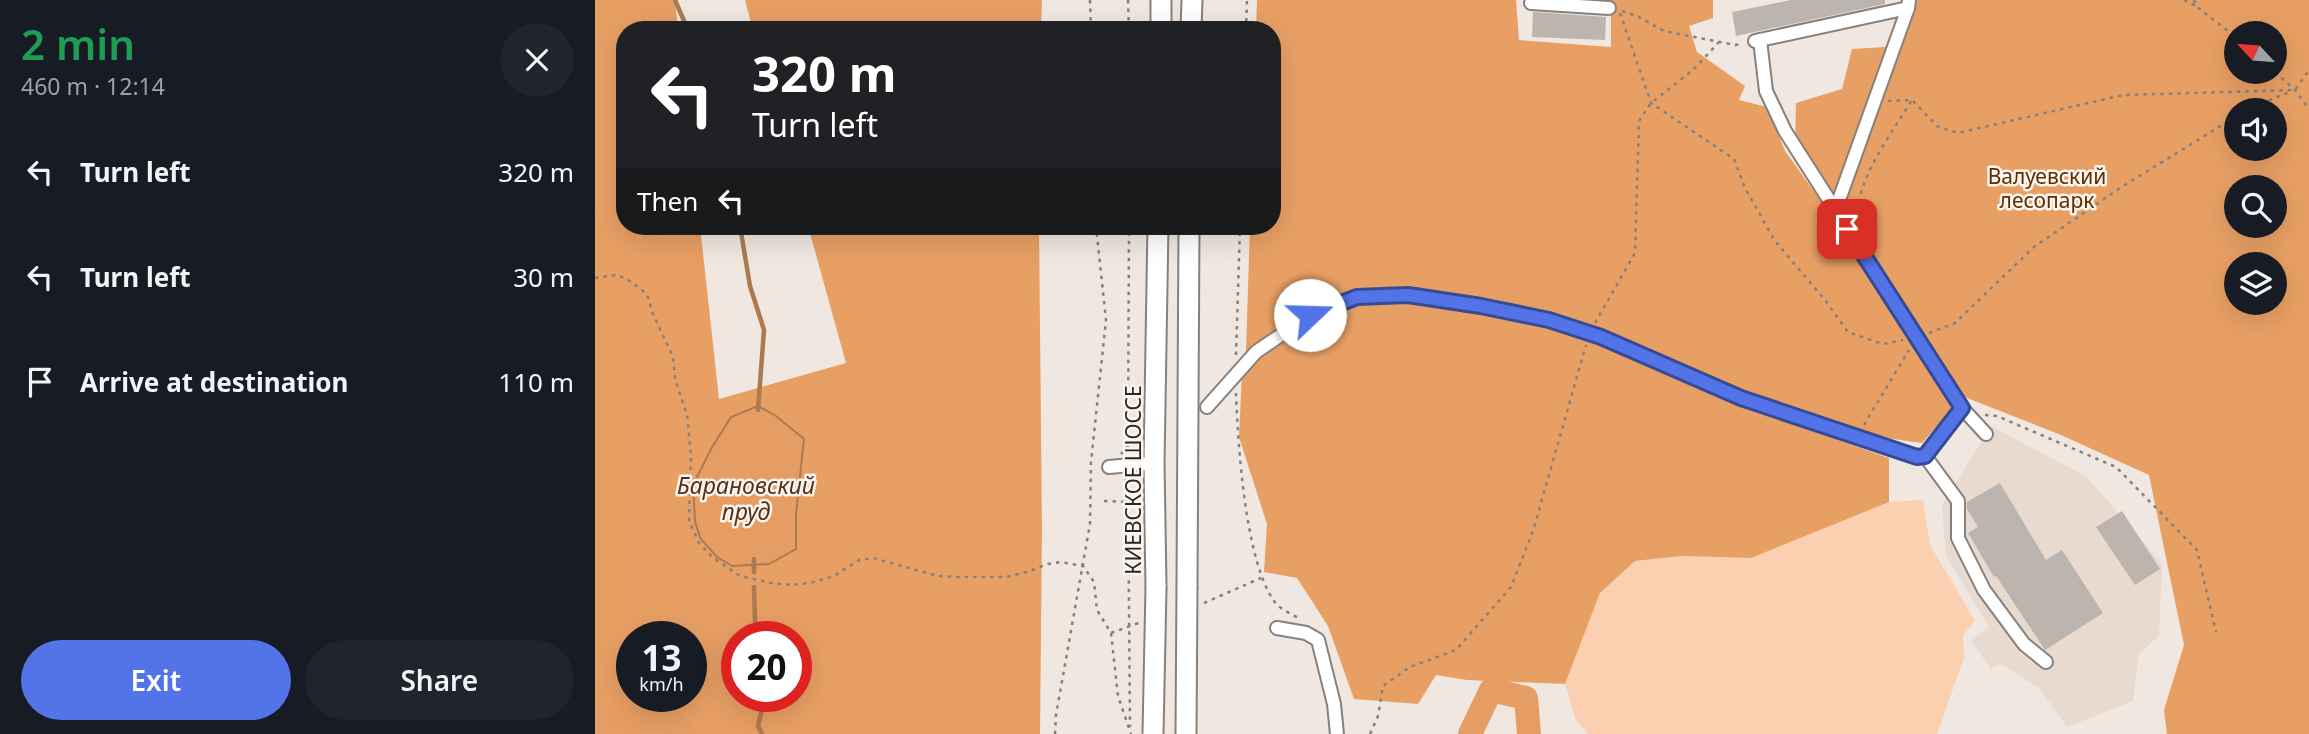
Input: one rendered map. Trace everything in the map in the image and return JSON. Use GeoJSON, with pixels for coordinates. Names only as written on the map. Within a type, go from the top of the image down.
{"type":"FeatureCollection","features":[{"type":"Feature","properties":{"kind":"highway"},"geometry":{"type":"LineString","coordinates":[[1161,0],[1161,21]]}},
{"type":"Feature","properties":{"kind":"highway"},"geometry":{"type":"LineString","coordinates":[[1191,21],[1192,0]]}},
{"type":"Feature","properties":{"kind":"highway","name":"КИЕВСКОЕ ШОССЕ"},"geometry":{"type":"LineString","coordinates":[[1153,734],[1158,235]]}},
{"type":"Feature","properties":{"kind":"highway"},"geometry":{"type":"LineString","coordinates":[[1186,734],[1189,235]]}},
{"type":"Feature","properties":{"kind":"lane"},"geometry":{"type":"LineString","coordinates":[[1531,3],[1566,2],[1609,8]]}},
{"type":"Feature","properties":{"kind":"lane"},"geometry":{"type":"LineString","coordinates":[[1909,4],[1757,41],[1766,91],[1785,131],[1916,338],[1965,410],[1986,434]]}},
{"type":"Feature","properties":{"kind":"lane"},"geometry":{"type":"LineString","coordinates":[[1835,211],[1909,4]]}},
{"type":"Feature","properties":{"kind":"lane"},"geometry":{"type":"LineString","coordinates":[[1207,407],[1255,352],[1310,315],[1357,297],[1408,295],[1549,320],[1589,333],[1741,398],[1917,457],[1925,456],[1965,410]]}},
{"type":"Feature","properties":{"kind":"lane"},"geometry":{"type":"LineString","coordinates":[[1925,456],[1958,501],[1958,538],[1984,590],[2024,644],[2046,662]]}},
{"type":"Feature","properties":{"kind":"lane"},"geometry":{"type":"LineString","coordinates":[[1114,467],[1154,463]]}},
{"type":"Feature","properties":{"kind":"lane"},"geometry":{"type":"LineString","coordinates":[[1277,628],[1306,633],[1318,640],[1335,704],[1337,734]]}},
{"type":"Feature","properties":{"kind":"path"},"geometry":{"type":"LineString","coordinates":[[1090,0],[1091,21]]}},
{"type":"Feature","properties":{"kind":"path"},"geometry":{"type":"LineString","coordinates":[[1128,0],[1129,21]]}},
{"type":"Feature","properties":{"kind":"path"},"geometry":{"type":"LineString","coordinates":[[1246,21],[1247,0]]}},
{"type":"Feature","properties":{"kind":"path"},"geometry":{"type":"LineString","coordinates":[[2184,0],[2224,28]]}},
{"type":"Feature","properties":{"kind":"path"},"geometry":{"type":"LineString","coordinates":[[2194,0],[2197,7]]}},
{"type":"Feature","properties":{"kind":"path"},"geometry":{"type":"LineString","coordinates":[[1757,41],[1735,45],[1664,32],[1619,9],[1651,103],[1734,159],[1745,188],[1775,241],[1848,332],[1883,344],[1916,338],[1955,323],[2034,247],[2123,186],[2224,124]]}},
{"type":"Feature","properties":{"kind":"path"},"geometry":{"type":"LineString","coordinates":[[1370,734],[1378,716],[1383,686],[1410,667],[1456,650],[1511,587],[1533,531],[1589,333],[1635,253],[1639,121],[1651,103],[1693,70],[1720,42]]}},
{"type":"Feature","properties":{"kind":"path"},"geometry":{"type":"LineString","coordinates":[[2275,98],[2295,90],[2309,70]]}},
{"type":"Feature","properties":{"kind":"path"},"geometry":{"type":"LineString","coordinates":[[2287,83],[2309,110]]}},
{"type":"Feature","properties":{"kind":"path"},"geometry":{"type":"LineString","coordinates":[[1874,101],[1912,100],[1938,127],[1958,132],[2123,94],[2295,90]]}},
{"type":"Feature","properties":{"kind":"path"},"geometry":{"type":"LineString","coordinates":[[1858,222],[1857,209],[1869,171],[1912,100]]}},
{"type":"Feature","properties":{"kind":"path"},"geometry":{"type":"LineString","coordinates":[[1055,734],[1056,715],[1090,524],[1091,462],[1105,320],[1097,235]]}},
{"type":"Feature","properties":{"kind":"path"},"geometry":{"type":"LineString","coordinates":[[1129,235],[1128,446],[1114,467],[1128,484],[1130,733]]}},
{"type":"Feature","properties":{"kind":"path"},"geometry":{"type":"LineString","coordinates":[[1240,235],[1236,375],[1238,450],[1261,578],[1275,604],[1304,621],[1306,633]]}},
{"type":"Feature","properties":{"kind":"path"},"geometry":{"type":"LineString","coordinates":[[595,278],[616,275],[628,279],[647,294],[673,357],[674,379],[687,415],[691,455],[689,521],[699,543],[712,557],[740,576],[792,585],[834,576],[859,560],[873,558],[939,576],[958,577],[1006,577],[1061,562],[1083,565],[1094,582],[1097,610],[1111,633],[1118,696],[1130,733]]}},
{"type":"Feature","properties":{"kind":"path"},"geometry":{"type":"LineString","coordinates":[[1857,436],[1916,338]]}},
{"type":"Feature","properties":{"kind":"path"},"geometry":{"type":"LineString","coordinates":[[1965,410],[1997,416],[2116,467],[2196,550],[2216,632]]}},
{"type":"Feature","properties":{"kind":"path"},"geometry":{"type":"LineString","coordinates":[[1104,501],[1128,502]]}},
{"type":"Feature","properties":{"kind":"shaded area"},"geometry":{"type":"Polygon","coordinates":[[[1991,426],[2087,477],[2162,564],[2159,636],[2139,654],[2133,701],[2067,727],[2039,688],[2000,663],[1991,669],[1971,641],[1989,627],[1946,556],[1942,505],[1991,426]]]}},
{"type":"Feature","properties":{"kind":"shaded area"},"geometry":{"type":"Polygon","coordinates":[[[1923,500],[1930,545],[1975,621],[1963,635],[1964,658],[1937,734],[1588,734],[1576,720],[1565,684],[1600,593],[1635,561],[1681,556],[1751,558],[1889,502],[1923,500]]]}},
{"type":"Feature","properties":{"kind":"green space"},"geometry":{"type":"Polygon","coordinates":[[[595,0],[675,0],[677,21],[616,21],[616,235],[701,235],[719,399],[846,363],[810,235],[1039,235],[1042,529],[1040,734],[595,734],[595,0]]]}},
{"type":"Feature","properties":{"kind":"green space"},"geometry":{"type":"Polygon","coordinates":[[[745,0],[1042,0],[1041,21],[751,21],[745,0]]]}},
{"type":"Feature","properties":{"kind":"green space"},"geometry":{"type":"Polygon","coordinates":[[[1257,0],[1516,0],[1519,40],[1611,47],[1611,0],[1713,0],[1713,18],[1689,26],[1697,52],[1745,86],[1739,100],[1767,107],[1785,151],[1849,240],[1953,408],[1922,443],[1865,435],[1730,389],[1606,335],[1410,293],[1313,311],[1246,351],[1250,235],[1281,235],[1281,21],[1256,21],[1257,0]]]}},
{"type":"Feature","properties":{"kind":"green space","name":"Валуевский лесопарк"},"geometry":{"type":"Polygon","coordinates":[[[1917,0],[2309,0],[2309,734],[2167,734],[2164,710],[2184,645],[2149,475],[2061,435],[1957,394],[1795,147],[1796,103],[1842,89],[1852,49],[1902,46],[1917,0]]]}},
{"type":"Feature","properties":{"kind":"green space"},"geometry":{"type":"Polygon","coordinates":[[[1411,300],[1543,323],[1606,345],[1744,407],[1889,458],[1889,502],[1751,558],[1681,556],[1635,561],[1600,593],[1565,684],[1467,680],[1436,675],[1418,704],[1354,699],[1328,626],[1297,578],[1264,572],[1267,524],[1239,437],[1242,372],[1310,320],[1359,304],[1411,300]]]}},
{"type":"Feature","properties":{"kind":"water","name":"Барановский пруд"},"geometry":{"type":"Polygon","coordinates":[[[758,406],[776,416],[804,439],[796,514],[796,549],[769,564],[732,566],[717,557],[700,538],[695,521],[693,485],[731,417],[758,406]]]}},
{"type":"Feature","properties":{"kind":"building"},"geometry":{"type":"Polygon","coordinates":[[[1791,0],[1885,0],[1885,4],[1736,36],[1732,12],[1791,0]]]}},
{"type":"Feature","properties":{"kind":"building"},"geometry":{"type":"Polygon","coordinates":[[[1533,12],[1606,17],[1605,40],[1532,37],[1533,12]]]}},
{"type":"Feature","properties":{"kind":"building"},"geometry":{"type":"Polygon","coordinates":[[[2000,483],[2046,560],[2062,550],[2103,613],[2045,650],[1996,576],[1994,577],[1968,533],[1978,527],[1967,509],[1967,502],[2000,483]]]}},
{"type":"Feature","properties":{"kind":"building"},"geometry":{"type":"Polygon","coordinates":[[[2122,511],[2160,569],[2135,585],[2096,527],[2122,511]]]}},
{"type":"Feature","properties":{"kind":"waterway"},"geometry":{"type":"LineString","coordinates":[[675,0],[684,21]]}},
{"type":"Feature","properties":{"kind":"waterway"},"geometry":{"type":"LineString","coordinates":[[742,235],[750,286],[764,330],[758,410]]}},
{"type":"Feature","properties":{"kind":"waterway"},"geometry":{"type":"LineString","coordinates":[[754,559],[754,572]]}},
{"type":"Feature","properties":{"kind":"waterway"},"geometry":{"type":"LineString","coordinates":[[754,587],[755,621]]}},
{"type":"Feature","properties":{"kind":"waterway"},"geometry":{"type":"LineString","coordinates":[[1470,734],[1491,690],[1526,698],[1529,734]]}},
{"type":"Feature","properties":{"kind":"waterway"},"geometry":{"type":"LineString","coordinates":[[761,712],[758,726],[762,734]]}},
{"type":"Feature","properties":{"kind":"waterway"},"geometry":{"type":"LineString","coordinates":[[595,724],[609,728],[656,717],[683,730],[685,734]]}},
{"type":"Feature","properties":{"kind":"route"},"geometry":{"type":"LineString","coordinates":[[1310,315],[1357,297],[1408,295],[1549,320],[1601,337],[1741,398],[1917,457],[1925,456],[1962,408],[1847,229]]}}]}
